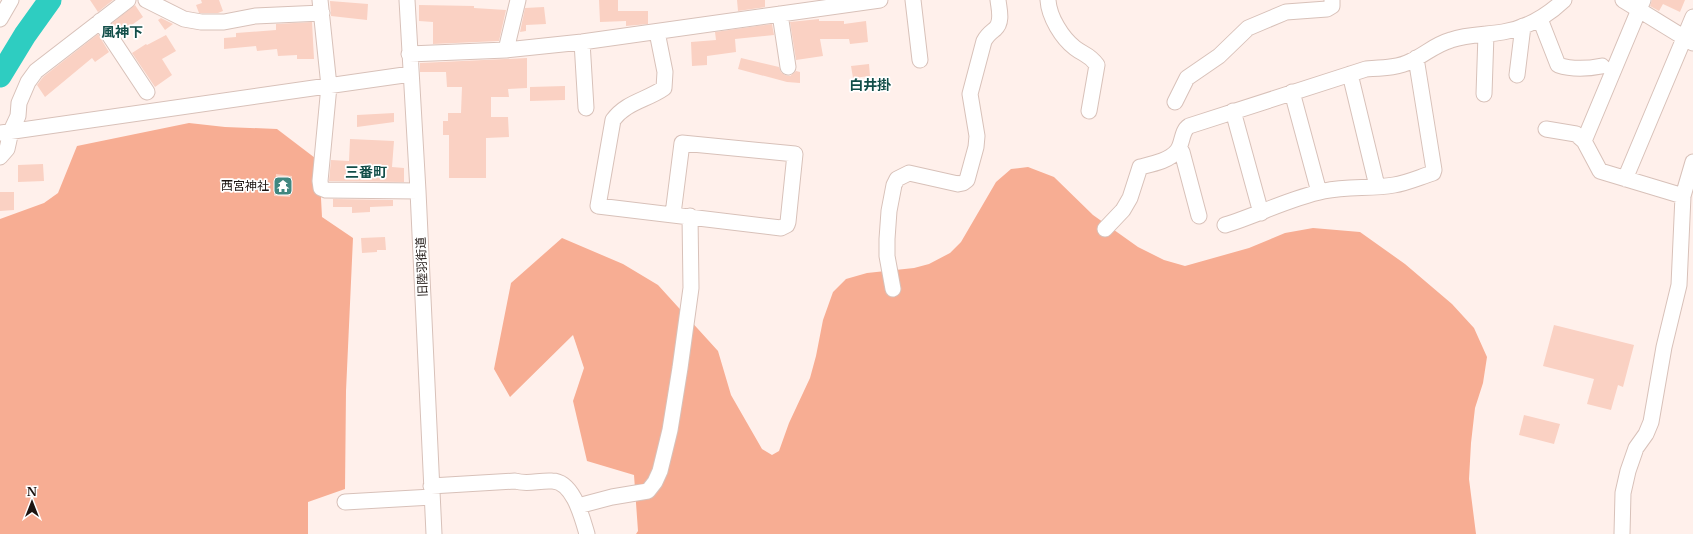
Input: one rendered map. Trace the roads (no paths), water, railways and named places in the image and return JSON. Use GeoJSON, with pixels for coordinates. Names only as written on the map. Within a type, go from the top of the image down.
{"type":"FeatureCollection","features":[{"type":"Feature","properties":{"kind":"street"},"geometry":{"type":"LineString","coordinates":[[0,19],[11,0]]}},
{"type":"Feature","properties":{"kind":"street"},"geometry":{"type":"LineString","coordinates":[[0,157],[7,150],[6,132],[18,116],[19,104],[28,82],[36,71],[128,0]]}},
{"type":"Feature","properties":{"kind":"street"},"geometry":{"type":"LineString","coordinates":[[146,0],[184,18],[201,22],[224,22],[321,6],[329,86],[320,181],[322,188],[326,190],[418,191]]}},
{"type":"Feature","properties":{"kind":"street","name":"旧陸羽街道"},"geometry":{"type":"LineString","coordinates":[[407,0],[418,191],[434,534]]}},
{"type":"Feature","properties":{"kind":"street"},"geometry":{"type":"LineString","coordinates":[[506,50],[518,0]]}},
{"type":"Feature","properties":{"kind":"street"},"geometry":{"type":"LineString","coordinates":[[409,54],[506,50],[582,42],[657,32],[782,9],[880,0]]}},
{"type":"Feature","properties":{"kind":"street"},"geometry":{"type":"LineString","coordinates":[[913,0],[920,60]]}},
{"type":"Feature","properties":{"kind":"street"},"geometry":{"type":"LineString","coordinates":[[894,289],[887,256],[889,211],[894,185],[897,179],[909,173],[958,184],[967,180],[976,147],[977,136],[970,94],[984,41],[987,35],[1000,24],[998,0]]}},
{"type":"Feature","properties":{"kind":"street"},"geometry":{"type":"LineString","coordinates":[[1048,0],[1053,18],[1064,37],[1075,48],[1091,57],[1097,65],[1089,110]]}},
{"type":"Feature","properties":{"kind":"street"},"geometry":{"type":"LineString","coordinates":[[1175,102],[1187,78],[1219,56],[1248,28],[1286,12],[1327,9],[1332,6],[1332,0]]}},
{"type":"Feature","properties":{"kind":"street"},"geometry":{"type":"LineString","coordinates":[[1105,229],[1123,210],[1130,198],[1140,168],[1171,157],[1178,150],[1186,128],[1233,111],[1366,69],[1411,62],[1435,46],[1450,40],[1503,32],[1523,26],[1540,19],[1564,0]]}},
{"type":"Feature","properties":{"kind":"street"},"geometry":{"type":"LineString","coordinates":[[1623,0],[1641,5],[1688,40]]}},
{"type":"Feature","properties":{"kind":"street"},"geometry":{"type":"LineString","coordinates":[[1584,141],[1641,5]]}},
{"type":"Feature","properties":{"kind":"street"},"geometry":{"type":"LineString","coordinates":[[782,9],[788,67]]}},
{"type":"Feature","properties":{"kind":"street"},"geometry":{"type":"LineString","coordinates":[[1625,179],[1688,40],[1693,17]]}},
{"type":"Feature","properties":{"kind":"street"},"geometry":{"type":"LineString","coordinates":[[1540,19],[1558,65],[1568,69],[1586,69],[1602,66]]}},
{"type":"Feature","properties":{"kind":"street"},"geometry":{"type":"LineString","coordinates":[[100,21],[147,92]]}},
{"type":"Feature","properties":{"kind":"street"},"geometry":{"type":"LineString","coordinates":[[1517,75],[1523,26]]}},
{"type":"Feature","properties":{"kind":"street"},"geometry":{"type":"LineString","coordinates":[[657,32],[665,72],[664,88],[628,105],[619,112],[613,120],[598,206],[781,228],[787,225],[795,154],[682,143],[673,214]]}},
{"type":"Feature","properties":{"kind":"street"},"geometry":{"type":"LineString","coordinates":[[1484,94],[1486,34]]}},
{"type":"Feature","properties":{"kind":"street"},"geometry":{"type":"LineString","coordinates":[[582,42],[586,108]]}},
{"type":"Feature","properties":{"kind":"street"},"geometry":{"type":"LineString","coordinates":[[1225,225],[1301,197],[1319,192],[1343,188],[1394,185],[1432,173],[1434,170],[1416,58]]}},
{"type":"Feature","properties":{"kind":"street"},"geometry":{"type":"LineString","coordinates":[[6,132],[411,74]]}},
{"type":"Feature","properties":{"kind":"street"},"geometry":{"type":"LineString","coordinates":[[1350,74],[1377,186]]}},
{"type":"Feature","properties":{"kind":"street"},"geometry":{"type":"LineString","coordinates":[[1292,92],[1319,192]]}},
{"type":"Feature","properties":{"kind":"street"},"geometry":{"type":"LineString","coordinates":[[1233,111],[1261,213]]}},
{"type":"Feature","properties":{"kind":"street"},"geometry":{"type":"LineString","coordinates":[[1546,129],[1576,134],[1584,141],[1600,171],[1683,196]]}},
{"type":"Feature","properties":{"kind":"street"},"geometry":{"type":"LineString","coordinates":[[1178,150],[1182,152],[1199,216]]}},
{"type":"Feature","properties":{"kind":"street"},"geometry":{"type":"LineString","coordinates":[[1622,534],[1623,493],[1628,471],[1636,448],[1646,434],[1650,422],[1664,347],[1679,285],[1683,196],[1693,162]]}},
{"type":"Feature","properties":{"kind":"street"},"geometry":{"type":"LineString","coordinates":[[578,506],[612,497],[648,491],[655,482],[660,471],[670,430],[691,288],[690,216]]}},
{"type":"Feature","properties":{"kind":"street"},"geometry":{"type":"LineString","coordinates":[[345,502],[515,481],[528,483],[552,480],[561,482],[567,488],[578,506],[587,534]]}},
{"type":"Feature","properties":{"kind":"waterway"},"geometry":{"type":"LineString","coordinates":[[0,76],[25,35],[50,0]]}},
{"type":"Feature","properties":{"kind":"place","name":"西宮神社"},"geometry":{"type":"Point","coordinates":[283,186]}},
{"type":"Feature","properties":{"kind":"district","name":"風神下"},"geometry":{"type":"Point","coordinates":[122,32]}},
{"type":"Feature","properties":{"kind":"district","name":"白井掛"},"geometry":{"type":"Point","coordinates":[870,85]}},
{"type":"Feature","properties":{"kind":"district","name":"三番町"},"geometry":{"type":"Point","coordinates":[366,172]}}]}
